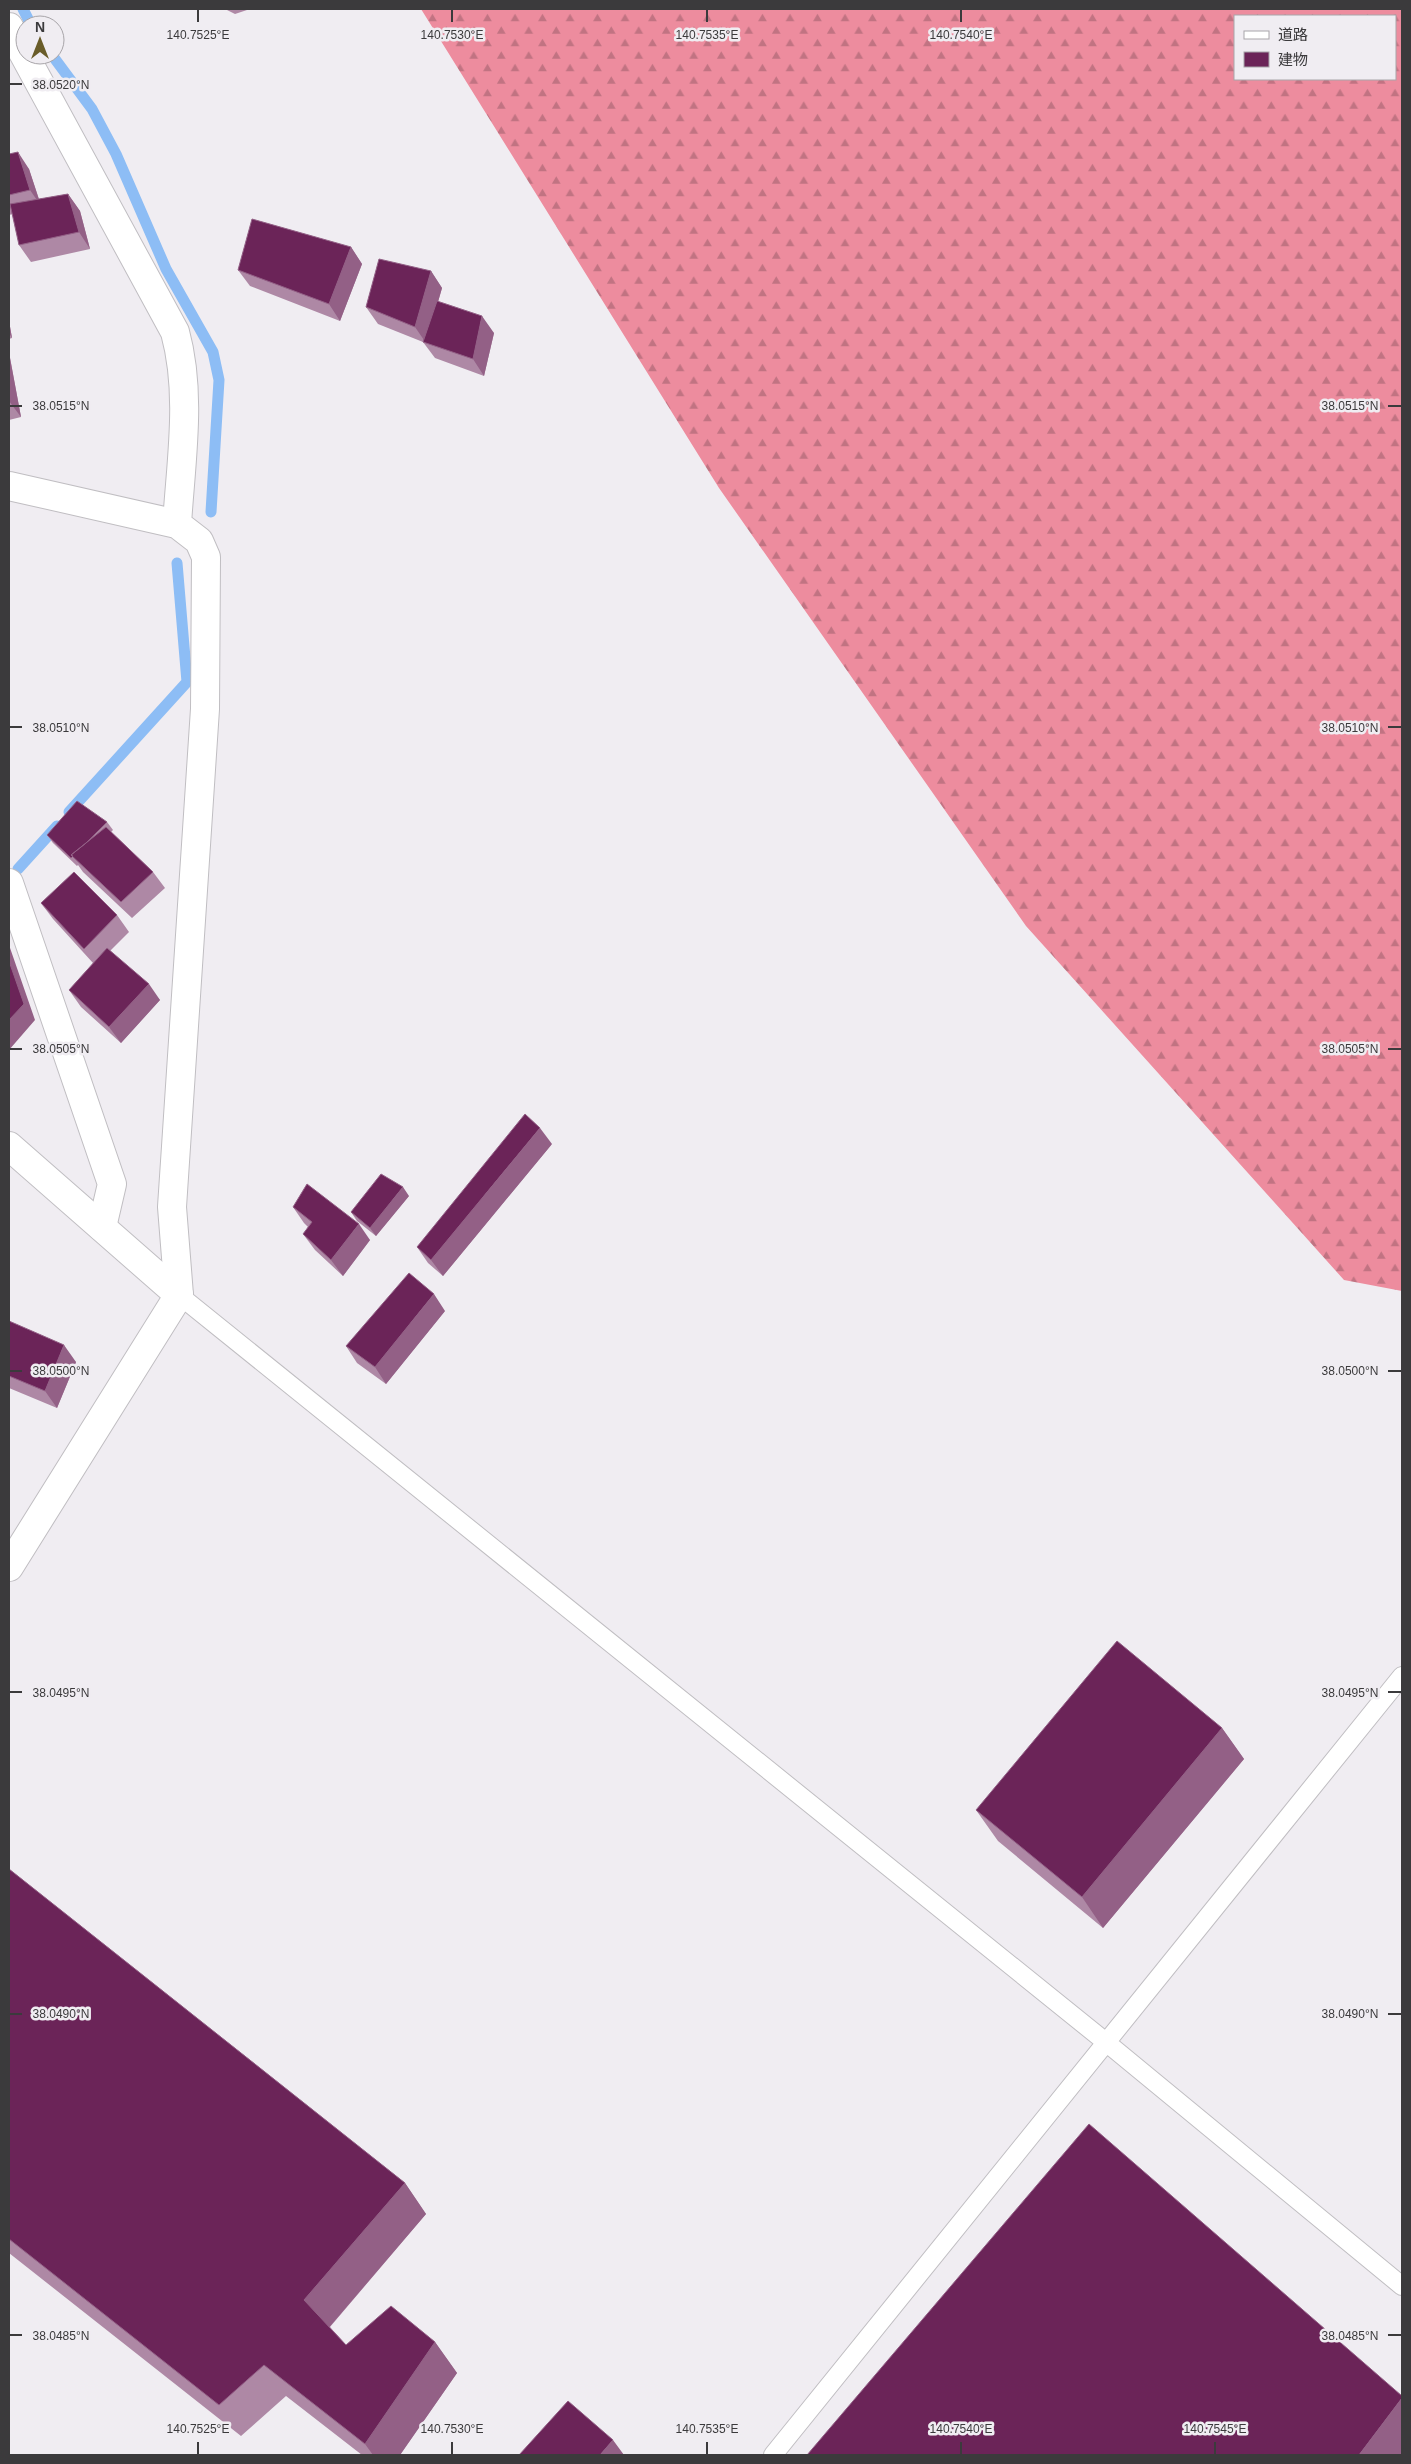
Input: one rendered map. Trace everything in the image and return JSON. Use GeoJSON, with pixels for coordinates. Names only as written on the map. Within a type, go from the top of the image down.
{"type":"FeatureCollection","features":[{"type":"Feature","properties":{"kind":"street"},"geometry":{"type":"LineString","coordinates":[[9,27],[175,332],[182,360],[185,405],[177,524]]}},
{"type":"Feature","properties":{"kind":"street"},"geometry":{"type":"LineString","coordinates":[[9,486],[177,524],[199,541],[206,557],[205,710],[172,1207],[179,1295],[9,1567]]}},
{"type":"Feature","properties":{"kind":"street"},"geometry":{"type":"LineString","coordinates":[[9,883],[112,1184],[102,1227]]}},
{"type":"Feature","properties":{"kind":"street"},"geometry":{"type":"LineString","coordinates":[[9,1146],[179,1295]]}},
{"type":"Feature","properties":{"kind":"lane"},"geometry":{"type":"LineString","coordinates":[[179,1295],[1107,2044],[1402,2286]]}},
{"type":"Feature","properties":{"kind":"lane"},"geometry":{"type":"LineString","coordinates":[[773,2455],[1107,2044],[1402,1676]]}},
{"type":"Feature","properties":{"kind":"green space"},"geometry":{"type":"Polygon","coordinates":[[[421,9],[1402,9],[1402,1291],[1344,1280],[1026,926],[719,488],[421,9]]]}},
{"type":"Feature","properties":{"kind":"building"},"geometry":{"type":"Polygon","coordinates":[[[18,152],[30,190],[9,195],[9,154],[18,152]]]}},
{"type":"Feature","properties":{"kind":"building"},"geometry":{"type":"Polygon","coordinates":[[[68,194],[79,232],[19,245],[10,204],[68,194]]]}},
{"type":"Feature","properties":{"kind":"building"},"geometry":{"type":"Polygon","coordinates":[[[252,219],[351,247],[329,304],[238,270],[252,219]]]}},
{"type":"Feature","properties":{"kind":"building"},"geometry":{"type":"Polygon","coordinates":[[[379,259],[431,271],[415,327],[366,307],[379,259]]]}},
{"type":"Feature","properties":{"kind":"building"},"geometry":{"type":"Polygon","coordinates":[[[437,301],[482,316],[473,359],[423,342],[437,301]]]}},
{"type":"Feature","properties":{"kind":"building"},"geometry":{"type":"Polygon","coordinates":[[[77,801],[107,822],[71,855],[73,856],[71,858],[47,835],[77,801]]]}},
{"type":"Feature","properties":{"kind":"building"},"geometry":{"type":"Polygon","coordinates":[[[106,827],[153,872],[121,902],[71,855],[106,827]]]}},
{"type":"Feature","properties":{"kind":"building"},"geometry":{"type":"Polygon","coordinates":[[[74,872],[117,915],[84,949],[41,903],[74,872]]]}},
{"type":"Feature","properties":{"kind":"building"},"geometry":{"type":"Polygon","coordinates":[[[107,948],[149,984],[109,1027],[69,990],[107,948]]]}},
{"type":"Feature","properties":{"kind":"building"},"geometry":{"type":"Polygon","coordinates":[[[9,961],[24,1004],[9,1020],[9,961]]]}},
{"type":"Feature","properties":{"kind":"building"},"geometry":{"type":"Polygon","coordinates":[[[525,1114],[540,1128],[431,1260],[417,1247],[525,1114]]]}},
{"type":"Feature","properties":{"kind":"building"},"geometry":{"type":"Polygon","coordinates":[[[381,1174],[403,1187],[370,1228],[351,1212],[381,1174]]]}},
{"type":"Feature","properties":{"kind":"building"},"geometry":{"type":"Polygon","coordinates":[[[307,1184],[359,1224],[331,1260],[303,1234],[312,1222],[293,1207],[307,1184]]]}},
{"type":"Feature","properties":{"kind":"building"},"geometry":{"type":"Polygon","coordinates":[[[409,1273],[434,1294],[375,1367],[346,1346],[409,1273]]]}},
{"type":"Feature","properties":{"kind":"building"},"geometry":{"type":"Polygon","coordinates":[[[9,1321],[64,1345],[45,1391],[9,1376],[9,1321]]]}},
{"type":"Feature","properties":{"kind":"building"},"geometry":{"type":"Polygon","coordinates":[[[1117,1641],[1222,1728],[1082,1897],[976,1810],[1117,1641]]]}},
{"type":"Feature","properties":{"kind":"building"},"geometry":{"type":"Polygon","coordinates":[[[9,1869],[405,2183],[304,2300],[346,2345],[391,2306],[435,2342],[365,2444],[264,2365],[219,2405],[9,2239],[9,1869]]]}},
{"type":"Feature","properties":{"kind":"building"},"geometry":{"type":"Polygon","coordinates":[[[1089,2124],[1402,2396],[1359,2455],[807,2455],[1089,2124]]]}},
{"type":"Feature","properties":{"kind":"building"},"geometry":{"type":"Polygon","coordinates":[[[568,2401],[613,2440],[600,2455],[519,2455],[568,2401]]]}},
{"type":"Feature","properties":{"kind":"waterway"},"geometry":{"type":"LineString","coordinates":[[23,9],[26,15]]}},
{"type":"Feature","properties":{"kind":"waterway"},"geometry":{"type":"LineString","coordinates":[[59,65],[92,109],[116,154],[166,269],[213,352],[219,380],[211,512]]}},
{"type":"Feature","properties":{"kind":"waterway"},"geometry":{"type":"LineString","coordinates":[[69,812],[187,682],[177,563]]}},
{"type":"Feature","properties":{"kind":"waterway"},"geometry":{"type":"LineString","coordinates":[[18,869],[57,826]]}}]}
